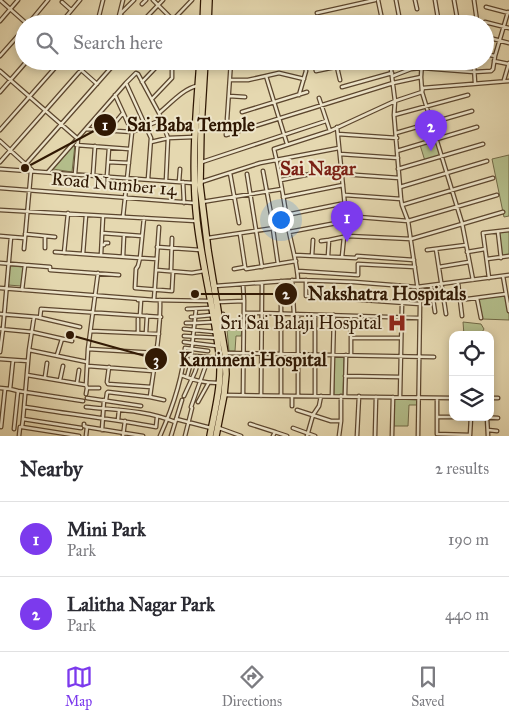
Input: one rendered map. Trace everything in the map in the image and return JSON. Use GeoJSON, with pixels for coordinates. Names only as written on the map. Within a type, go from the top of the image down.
{"type":"FeatureCollection","features":[{"type":"Feature","properties":{"kind":"highway"},"geometry":{"type":"LineString","coordinates":[[203,15],[204,0]]}},
{"type":"Feature","properties":{"kind":"highway"},"geometry":{"type":"LineString","coordinates":[[205,15],[209,0]]}},
{"type":"Feature","properties":{"kind":"highway"},"geometry":{"type":"LineString","coordinates":[[199,70],[196,137],[197,183],[213,286],[214,322],[225,353],[226,374],[224,395],[215,428],[210,436]]}},
{"type":"Feature","properties":{"kind":"highway"},"geometry":{"type":"LineString","coordinates":[[197,183],[200,162],[205,70]]}},
{"type":"Feature","properties":{"kind":"highway"},"geometry":{"type":"LineString","coordinates":[[199,203],[197,222],[218,332],[220,358],[216,436]]}},
{"type":"Feature","properties":{"kind":"highway"},"geometry":{"type":"LineString","coordinates":[[204,262],[210,265]]}},
{"type":"Feature","properties":{"kind":"street"},"geometry":{"type":"LineString","coordinates":[[0,0],[17,15]]}},
{"type":"Feature","properties":{"kind":"street"},"geometry":{"type":"LineString","coordinates":[[0,21],[18,0]]}},
{"type":"Feature","properties":{"kind":"street"},"geometry":{"type":"LineString","coordinates":[[36,15],[48,0]]}},
{"type":"Feature","properties":{"kind":"street"},"geometry":{"type":"LineString","coordinates":[[67,15],[80,0]]}},
{"type":"Feature","properties":{"kind":"street"},"geometry":{"type":"LineString","coordinates":[[99,15],[103,0]]}},
{"type":"Feature","properties":{"kind":"street"},"geometry":{"type":"LineString","coordinates":[[120,14],[123,0]]}},
{"type":"Feature","properties":{"kind":"street"},"geometry":{"type":"LineString","coordinates":[[120,14],[134,0]]}},
{"type":"Feature","properties":{"kind":"street"},"geometry":{"type":"LineString","coordinates":[[142,4],[146,0]]}},
{"type":"Feature","properties":{"kind":"street"},"geometry":{"type":"LineString","coordinates":[[153,0],[168,15]]}},
{"type":"Feature","properties":{"kind":"street"},"geometry":{"type":"LineString","coordinates":[[149,15],[163,0]]}},
{"type":"Feature","properties":{"kind":"street"},"geometry":{"type":"LineString","coordinates":[[178,15],[192,0]]}},
{"type":"Feature","properties":{"kind":"street"},"geometry":{"type":"LineString","coordinates":[[317,13],[377,0],[381,15]]}},
{"type":"Feature","properties":{"kind":"street"},"geometry":{"type":"LineString","coordinates":[[396,0],[399,15]]}},
{"type":"Feature","properties":{"kind":"street"},"geometry":{"type":"LineString","coordinates":[[415,0],[417,9]]}},
{"type":"Feature","properties":{"kind":"street"},"geometry":{"type":"LineString","coordinates":[[435,0],[438,15]]}},
{"type":"Feature","properties":{"kind":"street"},"geometry":{"type":"LineString","coordinates":[[454,0],[457,15]]}},
{"type":"Feature","properties":{"kind":"street"},"geometry":{"type":"LineString","coordinates":[[474,0],[476,15]]}},
{"type":"Feature","properties":{"kind":"street"},"geometry":{"type":"LineString","coordinates":[[62,2],[71,10]]}},
{"type":"Feature","properties":{"kind":"street"},"geometry":{"type":"LineString","coordinates":[[486,7],[509,13],[494,61],[509,63],[503,81]]}},
{"type":"Feature","properties":{"kind":"street"},"geometry":{"type":"LineString","coordinates":[[494,24],[509,28]]}},
{"type":"Feature","properties":{"kind":"street"},"geometry":{"type":"LineString","coordinates":[[0,56],[15,39]]}},
{"type":"Feature","properties":{"kind":"street"},"geometry":{"type":"LineString","coordinates":[[494,39],[509,43]]}},
{"type":"Feature","properties":{"kind":"street"},"geometry":{"type":"LineString","coordinates":[[0,92],[19,70]]}},
{"type":"Feature","properties":{"kind":"street"},"geometry":{"type":"LineString","coordinates":[[0,130],[53,70]]}},
{"type":"Feature","properties":{"kind":"street"},"geometry":{"type":"LineString","coordinates":[[0,162],[81,70],[97,84]]}},
{"type":"Feature","properties":{"kind":"street"},"geometry":{"type":"LineString","coordinates":[[26,164],[109,70]]}},
{"type":"Feature","properties":{"kind":"street"},"geometry":{"type":"LineString","coordinates":[[142,82],[153,70]]}},
{"type":"Feature","properties":{"kind":"street"},"geometry":{"type":"LineString","coordinates":[[152,99],[172,78],[172,70]]}},
{"type":"Feature","properties":{"kind":"street"},"geometry":{"type":"LineString","coordinates":[[231,70],[226,134],[393,83],[421,77]]}},
{"type":"Feature","properties":{"kind":"street"},"geometry":{"type":"LineString","coordinates":[[299,94],[306,70]]}},
{"type":"Feature","properties":{"kind":"street"},"geometry":{"type":"LineString","coordinates":[[338,70],[340,80]]}},
{"type":"Feature","properties":{"kind":"street"},"geometry":{"type":"LineString","coordinates":[[392,70],[400,198],[408,221],[420,304],[418,436]]}},
{"type":"Feature","properties":{"kind":"street"},"geometry":{"type":"LineString","coordinates":[[342,88],[408,70]]}},
{"type":"Feature","properties":{"kind":"street"},"geometry":{"type":"LineString","coordinates":[[419,70],[422,92],[462,223],[472,280]]}},
{"type":"Feature","properties":{"kind":"street"},"geometry":{"type":"LineString","coordinates":[[455,70],[474,72],[492,70]]}},
{"type":"Feature","properties":{"kind":"street"},"geometry":{"type":"LineString","coordinates":[[0,71],[78,139],[75,174]]}},
{"type":"Feature","properties":{"kind":"street"},"geometry":{"type":"LineString","coordinates":[[474,72],[475,83]]}},
{"type":"Feature","properties":{"kind":"street"},"geometry":{"type":"LineString","coordinates":[[48,172],[136,73],[159,113],[168,138],[166,181]]}},
{"type":"Feature","properties":{"kind":"street"},"geometry":{"type":"LineString","coordinates":[[230,80],[248,80],[279,73],[304,80]]}},
{"type":"Feature","properties":{"kind":"street"},"geometry":{"type":"LineString","coordinates":[[266,76],[287,144]]}},
{"type":"Feature","properties":{"kind":"street"},"geometry":{"type":"LineString","coordinates":[[298,280],[298,271],[274,149],[330,131],[395,101],[422,92],[423,88],[509,81]]}},
{"type":"Feature","properties":{"kind":"street"},"geometry":{"type":"LineString","coordinates":[[126,83],[150,134],[148,179]]}},
{"type":"Feature","properties":{"kind":"street"},"geometry":{"type":"LineString","coordinates":[[159,113],[186,91],[194,86],[198,86]]}},
{"type":"Feature","properties":{"kind":"street"},"geometry":{"type":"LineString","coordinates":[[242,112],[307,92]]}},
{"type":"Feature","properties":{"kind":"street"},"geometry":{"type":"LineString","coordinates":[[115,95],[132,132],[123,217]]}},
{"type":"Feature","properties":{"kind":"street"},"geometry":{"type":"LineString","coordinates":[[394,115],[468,95]]}},
{"type":"Feature","properties":{"kind":"street"},"geometry":{"type":"LineString","coordinates":[[229,96],[244,97]]}},
{"type":"Feature","properties":{"kind":"street"},"geometry":{"type":"LineString","coordinates":[[319,98],[330,131]]}},
{"type":"Feature","properties":{"kind":"street"},"geometry":{"type":"LineString","coordinates":[[396,133],[472,110]]}},
{"type":"Feature","properties":{"kind":"street"},"geometry":{"type":"LineString","coordinates":[[108,131],[124,113]]}},
{"type":"Feature","properties":{"kind":"street"},"geometry":{"type":"LineString","coordinates":[[86,129],[132,132],[161,120]]}},
{"type":"Feature","properties":{"kind":"street"},"geometry":{"type":"LineString","coordinates":[[200,162],[326,122]]}},
{"type":"Feature","properties":{"kind":"street"},"geometry":{"type":"LineString","coordinates":[[337,127],[348,236]]}},
{"type":"Feature","properties":{"kind":"street"},"geometry":{"type":"LineString","coordinates":[[397,151],[477,127]]}},
{"type":"Feature","properties":{"kind":"street"},"geometry":{"type":"LineString","coordinates":[[338,134],[397,138]]}},
{"type":"Feature","properties":{"kind":"street"},"geometry":{"type":"LineString","coordinates":[[151,142],[168,138],[196,137]]}},
{"type":"Feature","properties":{"kind":"street"},"geometry":{"type":"LineString","coordinates":[[0,141],[32,171],[25,218],[24,249]]}},
{"type":"Feature","properties":{"kind":"street"},"geometry":{"type":"LineString","coordinates":[[73,144],[129,148]]}},
{"type":"Feature","properties":{"kind":"street"},"geometry":{"type":"LineString","coordinates":[[398,169],[482,144]]}},
{"type":"Feature","properties":{"kind":"street"},"geometry":{"type":"LineString","coordinates":[[93,175],[96,146]]}},
{"type":"Feature","properties":{"kind":"street"},"geometry":{"type":"LineString","coordinates":[[107,176],[109,147]]}},
{"type":"Feature","properties":{"kind":"street"},"geometry":{"type":"LineString","coordinates":[[0,168],[197,183],[206,182],[245,167],[276,159],[339,148]]}},
{"type":"Feature","properties":{"kind":"street"},"geometry":{"type":"LineString","coordinates":[[340,154],[398,158]]}},
{"type":"Feature","properties":{"kind":"street"},"geometry":{"type":"LineString","coordinates":[[400,187],[487,161]]}},
{"type":"Feature","properties":{"kind":"street"},"geometry":{"type":"LineString","coordinates":[[108,162],[129,163]]}},
{"type":"Feature","properties":{"kind":"street"},"geometry":{"type":"LineString","coordinates":[[281,180],[341,167]]}},
{"type":"Feature","properties":{"kind":"street"},"geometry":{"type":"LineString","coordinates":[[180,169],[184,203]]}},
{"type":"Feature","properties":{"kind":"street"},"geometry":{"type":"LineString","coordinates":[[263,171],[271,214]]}},
{"type":"Feature","properties":{"kind":"street"},"geometry":{"type":"LineString","coordinates":[[230,172],[238,223]]}},
{"type":"Feature","properties":{"kind":"street"},"geometry":{"type":"LineString","coordinates":[[247,174],[262,267]]}},
{"type":"Feature","properties":{"kind":"street"},"geometry":{"type":"LineString","coordinates":[[342,174],[399,178]]}},
{"type":"Feature","properties":{"kind":"street"},"geometry":{"type":"LineString","coordinates":[[402,205],[493,178]]}},
{"type":"Feature","properties":{"kind":"street"},"geometry":{"type":"LineString","coordinates":[[283,197],[343,185]]}},
{"type":"Feature","properties":{"kind":"street","name":"Road Number 14"},"geometry":{"type":"LineString","coordinates":[[0,188],[184,203],[199,203],[282,189]]}},
{"type":"Feature","properties":{"kind":"street"},"geometry":{"type":"LineString","coordinates":[[344,195],[400,198]]}},
{"type":"Feature","properties":{"kind":"street"},"geometry":{"type":"LineString","coordinates":[[346,216],[408,221],[497,195]]}},
{"type":"Feature","properties":{"kind":"street"},"geometry":{"type":"LineString","coordinates":[[286,215],[345,203]]}},
{"type":"Feature","properties":{"kind":"street"},"geometry":{"type":"LineString","coordinates":[[0,210],[197,222]]}},
{"type":"Feature","properties":{"kind":"street"},"geometry":{"type":"LineString","coordinates":[[321,241],[348,236],[411,239],[502,212]]}},
{"type":"Feature","properties":{"kind":"street"},"geometry":{"type":"LineString","coordinates":[[64,253],[68,214]]}},
{"type":"Feature","properties":{"kind":"street"},"geometry":{"type":"LineString","coordinates":[[82,254],[86,214]]}},
{"type":"Feature","properties":{"kind":"street"},"geometry":{"type":"LineString","coordinates":[[101,255],[104,216]]}},
{"type":"Feature","properties":{"kind":"street"},"geometry":{"type":"LineString","coordinates":[[144,218],[135,288],[172,292],[172,238]]}},
{"type":"Feature","properties":{"kind":"street"},"geometry":{"type":"LineString","coordinates":[[289,232],[346,221]]}},
{"type":"Feature","properties":{"kind":"street"},"geometry":{"type":"LineString","coordinates":[[206,239],[288,226]]}},
{"type":"Feature","properties":{"kind":"street"},"geometry":{"type":"LineString","coordinates":[[154,300],[159,227]]}},
{"type":"Feature","properties":{"kind":"street"},"geometry":{"type":"LineString","coordinates":[[273,228],[278,264]]}},
{"type":"Feature","properties":{"kind":"street"},"geometry":{"type":"LineString","coordinates":[[489,278],[483,234],[509,230]]}},
{"type":"Feature","properties":{"kind":"street"},"geometry":{"type":"LineString","coordinates":[[498,232],[501,258]]}},
{"type":"Feature","properties":{"kind":"street"},"geometry":{"type":"LineString","coordinates":[[102,233],[142,236]]}},
{"type":"Feature","properties":{"kind":"street"},"geometry":{"type":"LineString","coordinates":[[240,234],[245,267]]}},
{"type":"Feature","properties":{"kind":"street"},"geometry":{"type":"LineString","coordinates":[[122,257],[124,235]]}},
{"type":"Feature","properties":{"kind":"street"},"geometry":{"type":"LineString","coordinates":[[0,236],[55,237]]}},
{"type":"Feature","properties":{"kind":"street"},"geometry":{"type":"LineString","coordinates":[[45,236],[45,248]]}},
{"type":"Feature","properties":{"kind":"street"},"geometry":{"type":"LineString","coordinates":[[0,352],[2,314],[11,237]]}},
{"type":"Feature","properties":{"kind":"street"},"geometry":{"type":"LineString","coordinates":[[342,257],[344,237]]}},
{"type":"Feature","properties":{"kind":"street"},"geometry":{"type":"LineString","coordinates":[[312,256],[313,240]]}},
{"type":"Feature","properties":{"kind":"street"},"geometry":{"type":"LineString","coordinates":[[328,256],[329,240]]}},
{"type":"Feature","properties":{"kind":"street"},"geometry":{"type":"LineString","coordinates":[[102,246],[108,243]]}},
{"type":"Feature","properties":{"kind":"street"},"geometry":{"type":"LineString","coordinates":[[427,250],[466,245]]}},
{"type":"Feature","properties":{"kind":"street"},"geometry":{"type":"LineString","coordinates":[[158,247],[202,250]]}},
{"type":"Feature","properties":{"kind":"street"},"geometry":{"type":"LineString","coordinates":[[436,249],[446,314]]}},
{"type":"Feature","properties":{"kind":"street"},"geometry":{"type":"LineString","coordinates":[[467,252],[485,249]]}},
{"type":"Feature","properties":{"kind":"street"},"geometry":{"type":"LineString","coordinates":[[55,252],[157,259]]}},
{"type":"Feature","properties":{"kind":"street"},"geometry":{"type":"LineString","coordinates":[[295,255],[356,258],[357,256],[414,260]]}},
{"type":"Feature","properties":{"kind":"street"},"geometry":{"type":"LineString","coordinates":[[298,271],[358,275],[357,256]]}},
{"type":"Feature","properties":{"kind":"street"},"geometry":{"type":"LineString","coordinates":[[487,260],[509,256]]}},
{"type":"Feature","properties":{"kind":"street"},"geometry":{"type":"LineString","coordinates":[[234,269],[296,262]]}},
{"type":"Feature","properties":{"kind":"street"},"geometry":{"type":"LineString","coordinates":[[439,267],[469,262]]}},
{"type":"Feature","properties":{"kind":"street"},"geometry":{"type":"LineString","coordinates":[[0,263],[50,267],[50,270],[119,275]]}},
{"type":"Feature","properties":{"kind":"street"},"geometry":{"type":"LineString","coordinates":[[358,264],[415,267]]}},
{"type":"Feature","properties":{"kind":"street"},"geometry":{"type":"LineString","coordinates":[[22,290],[25,265]]}},
{"type":"Feature","properties":{"kind":"street"},"geometry":{"type":"LineString","coordinates":[[156,270],[192,274],[206,271]]}},
{"type":"Feature","properties":{"kind":"street"},"geometry":{"type":"LineString","coordinates":[[86,394],[88,349],[98,274]]}},
{"type":"Feature","properties":{"kind":"street"},"geometry":{"type":"LineString","coordinates":[[503,276],[509,311]]}},
{"type":"Feature","properties":{"kind":"street"},"geometry":{"type":"LineString","coordinates":[[213,286],[306,280],[418,288],[509,276]]}},
{"type":"Feature","properties":{"kind":"street"},"geometry":{"type":"LineString","coordinates":[[292,280],[294,314]]}},
{"type":"Feature","properties":{"kind":"street"},"geometry":{"type":"LineString","coordinates":[[306,280],[306,296],[420,304]]}},
{"type":"Feature","properties":{"kind":"street"},"geometry":{"type":"LineString","coordinates":[[281,281],[281,396]]}},
{"type":"Feature","properties":{"kind":"street"},"geometry":{"type":"LineString","coordinates":[[261,396],[262,283]]}},
{"type":"Feature","properties":{"kind":"street"},"geometry":{"type":"LineString","coordinates":[[458,283],[462,316]]}},
{"type":"Feature","properties":{"kind":"street"},"geometry":{"type":"LineString","coordinates":[[243,284],[243,395]]}},
{"type":"Feature","properties":{"kind":"street"},"geometry":{"type":"LineString","coordinates":[[431,286],[435,312]]}},
{"type":"Feature","properties":{"kind":"street"},"geometry":{"type":"LineString","coordinates":[[0,288],[141,300]]}},
{"type":"Feature","properties":{"kind":"street"},"geometry":{"type":"LineString","coordinates":[[460,300],[506,294]]}},
{"type":"Feature","properties":{"kind":"street"},"geometry":{"type":"LineString","coordinates":[[477,298],[481,318]]}},
{"type":"Feature","properties":{"kind":"street"},"geometry":{"type":"LineString","coordinates":[[133,300],[213,304],[244,302]]}},
{"type":"Feature","properties":{"kind":"street"},"geometry":{"type":"LineString","coordinates":[[138,332],[141,300]]}},
{"type":"Feature","properties":{"kind":"street"},"geometry":{"type":"LineString","coordinates":[[150,397],[160,334],[160,300]]}},
{"type":"Feature","properties":{"kind":"street"},"geometry":{"type":"LineString","coordinates":[[400,397],[402,303]]}},
{"type":"Feature","properties":{"kind":"street"},"geometry":{"type":"LineString","coordinates":[[187,309],[196,309],[213,304]]}},
{"type":"Feature","properties":{"kind":"street"},"geometry":{"type":"LineString","coordinates":[[40,318],[41,309],[160,317]]}},
{"type":"Feature","properties":{"kind":"street"},"geometry":{"type":"LineString","coordinates":[[187,377],[192,356],[196,309]]}},
{"type":"Feature","properties":{"kind":"street"},"geometry":{"type":"LineString","coordinates":[[244,313],[420,318]]}},
{"type":"Feature","properties":{"kind":"street"},"geometry":{"type":"LineString","coordinates":[[2,314],[34,317],[80,327]]}},
{"type":"Feature","properties":{"kind":"street"},"geometry":{"type":"LineString","coordinates":[[184,336],[194,337],[218,332],[225,326],[223,314]]}},
{"type":"Feature","properties":{"kind":"street"},"geometry":{"type":"LineString","coordinates":[[298,314],[298,396]]}},
{"type":"Feature","properties":{"kind":"street"},"geometry":{"type":"LineString","coordinates":[[191,317],[213,315]]}},
{"type":"Feature","properties":{"kind":"street"},"geometry":{"type":"LineString","coordinates":[[315,315],[315,396]]}},
{"type":"Feature","properties":{"kind":"street"},"geometry":{"type":"LineString","coordinates":[[332,396],[334,315]]}},
{"type":"Feature","properties":{"kind":"street"},"geometry":{"type":"LineString","coordinates":[[146,332],[147,316]]}},
{"type":"Feature","properties":{"kind":"street"},"geometry":{"type":"LineString","coordinates":[[351,316],[351,355]]}},
{"type":"Feature","properties":{"kind":"street"},"geometry":{"type":"LineString","coordinates":[[19,436],[25,407],[29,350],[34,317]]}},
{"type":"Feature","properties":{"kind":"street"},"geometry":{"type":"LineString","coordinates":[[186,323],[214,322]]}},
{"type":"Feature","properties":{"kind":"street"},"geometry":{"type":"LineString","coordinates":[[2,329],[32,332],[72,341]]}},
{"type":"Feature","properties":{"kind":"street"},"geometry":{"type":"LineString","coordinates":[[184,329],[218,332]]}},
{"type":"Feature","properties":{"kind":"street"},"geometry":{"type":"LineString","coordinates":[[91,330],[160,334]]}},
{"type":"Feature","properties":{"kind":"street"},"geometry":{"type":"LineString","coordinates":[[57,355],[62,338]]}},
{"type":"Feature","properties":{"kind":"street"},"geometry":{"type":"LineString","coordinates":[[351,338],[401,338]]}},
{"type":"Feature","properties":{"kind":"street"},"geometry":{"type":"LineString","coordinates":[[184,342],[218,346]]}},
{"type":"Feature","properties":{"kind":"street"},"geometry":{"type":"LineString","coordinates":[[160,436],[168,419],[179,384],[184,348],[208,351]]}},
{"type":"Feature","properties":{"kind":"street"},"geometry":{"type":"LineString","coordinates":[[88,349],[156,353]]}},
{"type":"Feature","properties":{"kind":"street"},"geometry":{"type":"LineString","coordinates":[[29,350],[57,355],[87,364],[153,371]]}},
{"type":"Feature","properties":{"kind":"street"},"geometry":{"type":"LineString","coordinates":[[225,353],[434,357]]}},
{"type":"Feature","properties":{"kind":"street"},"geometry":{"type":"LineString","coordinates":[[184,355],[220,358]]}},
{"type":"Feature","properties":{"kind":"street"},"geometry":{"type":"LineString","coordinates":[[345,396],[346,355]]}},
{"type":"Feature","properties":{"kind":"street"},"geometry":{"type":"LineString","coordinates":[[184,396],[200,357]]}},
{"type":"Feature","properties":{"kind":"street"},"geometry":{"type":"LineString","coordinates":[[0,359],[28,361]]}},
{"type":"Feature","properties":{"kind":"street"},"geometry":{"type":"LineString","coordinates":[[10,389],[13,360]]}},
{"type":"Feature","properties":{"kind":"street"},"geometry":{"type":"LineString","coordinates":[[45,378],[47,363]]}},
{"type":"Feature","properties":{"kind":"street"},"geometry":{"type":"LineString","coordinates":[[185,436],[191,407],[206,365]]}},
{"type":"Feature","properties":{"kind":"street"},"geometry":{"type":"LineString","coordinates":[[60,380],[63,366]]}},
{"type":"Feature","properties":{"kind":"street"},"geometry":{"type":"LineString","coordinates":[[109,367],[108,384],[151,387]]}},
{"type":"Feature","properties":{"kind":"street"},"geometry":{"type":"LineString","coordinates":[[76,383],[79,370]]}},
{"type":"Feature","properties":{"kind":"street"},"geometry":{"type":"LineString","coordinates":[[27,375],[99,388]]}},
{"type":"Feature","properties":{"kind":"street"},"geometry":{"type":"LineString","coordinates":[[181,375],[200,382],[220,383]]}},
{"type":"Feature","properties":{"kind":"street"},"geometry":{"type":"LineString","coordinates":[[346,376],[400,377]]}},
{"type":"Feature","properties":{"kind":"street"},"geometry":{"type":"LineString","coordinates":[[198,402],[208,383]]}},
{"type":"Feature","properties":{"kind":"street"},"geometry":{"type":"LineString","coordinates":[[0,388],[83,401]]}},
{"type":"Feature","properties":{"kind":"street"},"geometry":{"type":"LineString","coordinates":[[1,427],[5,388]]}},
{"type":"Feature","properties":{"kind":"street"},"geometry":{"type":"LineString","coordinates":[[14,429],[18,391]]}},
{"type":"Feature","properties":{"kind":"street"},"geometry":{"type":"LineString","coordinates":[[102,430],[105,400],[108,392],[164,400]]}},
{"type":"Feature","properties":{"kind":"street"},"geometry":{"type":"LineString","coordinates":[[224,395],[449,398]]}},
{"type":"Feature","properties":{"kind":"street"},"geometry":{"type":"LineString","coordinates":[[292,396],[292,406]]}},
{"type":"Feature","properties":{"kind":"street"},"geometry":{"type":"LineString","coordinates":[[307,435],[313,415],[319,406],[320,396]]}},
{"type":"Feature","properties":{"kind":"street"},"geometry":{"type":"LineString","coordinates":[[339,436],[341,396]]}},
{"type":"Feature","properties":{"kind":"street"},"geometry":{"type":"LineString","coordinates":[[357,436],[358,396]]}},
{"type":"Feature","properties":{"kind":"street"},"geometry":{"type":"LineString","coordinates":[[374,436],[376,397]]}},
{"type":"Feature","properties":{"kind":"street"},"geometry":{"type":"LineString","coordinates":[[392,436],[393,397]]}},
{"type":"Feature","properties":{"kind":"street"},"geometry":{"type":"LineString","coordinates":[[87,398],[141,406]]}},
{"type":"Feature","properties":{"kind":"street"},"geometry":{"type":"LineString","coordinates":[[437,398],[437,434],[470,435],[470,421]]}},
{"type":"Feature","properties":{"kind":"street"},"geometry":{"type":"LineString","coordinates":[[171,436],[182,400]]}},
{"type":"Feature","properties":{"kind":"street"},"geometry":{"type":"LineString","coordinates":[[25,407],[156,427],[157,416]]}},
{"type":"Feature","properties":{"kind":"street"},"geometry":{"type":"LineString","coordinates":[[86,407],[136,412],[189,422],[239,436]]}},
{"type":"Feature","properties":{"kind":"street"},"geometry":{"type":"LineString","coordinates":[[118,420],[119,410]]}},
{"type":"Feature","properties":{"kind":"street"},"geometry":{"type":"LineString","coordinates":[[297,410],[330,421],[341,421]]}},
{"type":"Feature","properties":{"kind":"street"},"geometry":{"type":"LineString","coordinates":[[437,417],[449,417]]}},
{"type":"Feature","properties":{"kind":"street"},"geometry":{"type":"LineString","coordinates":[[23,419],[80,428]]}},
{"type":"Feature","properties":{"kind":"street"},"geometry":{"type":"LineString","coordinates":[[124,434],[125,421]]}},
{"type":"Feature","properties":{"kind":"street"},"geometry":{"type":"LineString","coordinates":[[487,421],[488,436]]}},
{"type":"Feature","properties":{"kind":"street"},"geometry":{"type":"LineString","coordinates":[[84,424],[87,428],[86,436]]}},
{"type":"Feature","properties":{"kind":"street"},"geometry":{"type":"LineString","coordinates":[[250,424],[287,436]]}},
{"type":"Feature","properties":{"kind":"street"},"geometry":{"type":"LineString","coordinates":[[22,427],[80,436]]}},
{"type":"Feature","properties":{"kind":"street"},"geometry":{"type":"LineString","coordinates":[[87,428],[144,436]]}},
{"type":"Feature","properties":{"kind":"street"},"geometry":{"type":"LineString","coordinates":[[293,428],[307,435],[315,436]]}},
{"type":"Feature","properties":{"kind":"street"},"geometry":{"type":"LineString","coordinates":[[488,430],[497,431]]}},
{"type":"Feature","properties":{"kind":"street"},"geometry":{"type":"LineString","coordinates":[[273,436],[275,432]]}},
{"type":"Feature","properties":{"kind":"green space"},"geometry":{"type":"Polygon","coordinates":[[[437,140],[442,157],[425,161],[420,145],[437,140]]]}},
{"type":"Feature","properties":{"kind":"green space"},"geometry":{"type":"Polygon","coordinates":[[[75,144],[72,172],[53,169],[75,144]]]}},
{"type":"Feature","properties":{"kind":"green space"},"geometry":{"type":"Polygon","coordinates":[[[509,155],[509,216],[504,217],[492,159],[509,155]]]}},
{"type":"Feature","properties":{"kind":"green space"},"geometry":{"type":"Polygon","coordinates":[[[509,230],[509,256],[501,258],[498,232],[509,230]]]}},
{"type":"Feature","properties":{"kind":"green space"},"geometry":{"type":"Polygon","coordinates":[[[10,266],[24,267],[21,286],[8,285],[10,266]]]}},
{"type":"Feature","properties":{"kind":"green space"},"geometry":{"type":"Polygon","coordinates":[[[506,294],[509,320],[482,319],[477,298],[506,294]]]}},
{"type":"Feature","properties":{"kind":"green space"},"geometry":{"type":"Polygon","coordinates":[[[463,322],[481,324],[484,329],[483,331],[464,331],[463,322]]]}},
{"type":"Feature","properties":{"kind":"green space"},"geometry":{"type":"Polygon","coordinates":[[[227,330],[242,330],[241,336],[236,336],[235,351],[229,351],[227,330]]]}},
{"type":"Feature","properties":{"kind":"green space"},"geometry":{"type":"Polygon","coordinates":[[[334,356],[344,357],[343,395],[334,395],[334,356]]]}},
{"type":"Feature","properties":{"kind":"green space"},"geometry":{"type":"Polygon","coordinates":[[[394,399],[417,400],[417,405],[409,405],[408,426],[394,426],[394,399]]]}},
{"type":"Feature","properties":{"kind":"place","name":"Lalitha Nagar Park"},"geometry":{"type":"Point","coordinates":[431,151]}},
{"type":"Feature","properties":{"kind":"place","name":"Sai Baba Temple"},"geometry":{"type":"Point","coordinates":[25,168]}},
{"type":"Feature","properties":{"kind":"place","name":"Mini Park"},"geometry":{"type":"Point","coordinates":[347,242]}},
{"type":"Feature","properties":{"kind":"place","name":"Nakshatra Hospitals"},"geometry":{"type":"Point","coordinates":[195,294]}},
{"type":"Feature","properties":{"kind":"place","name":"Sri Sai Balaji Hospital"},"geometry":{"type":"Point","coordinates":[397,323]}},
{"type":"Feature","properties":{"kind":"place","name":"Kamineni Hospital"},"geometry":{"type":"Point","coordinates":[70,335]}},
{"type":"Feature","properties":{"kind":"district","name":"Sai Nagar"},"geometry":{"type":"Point","coordinates":[318,168]}}]}
